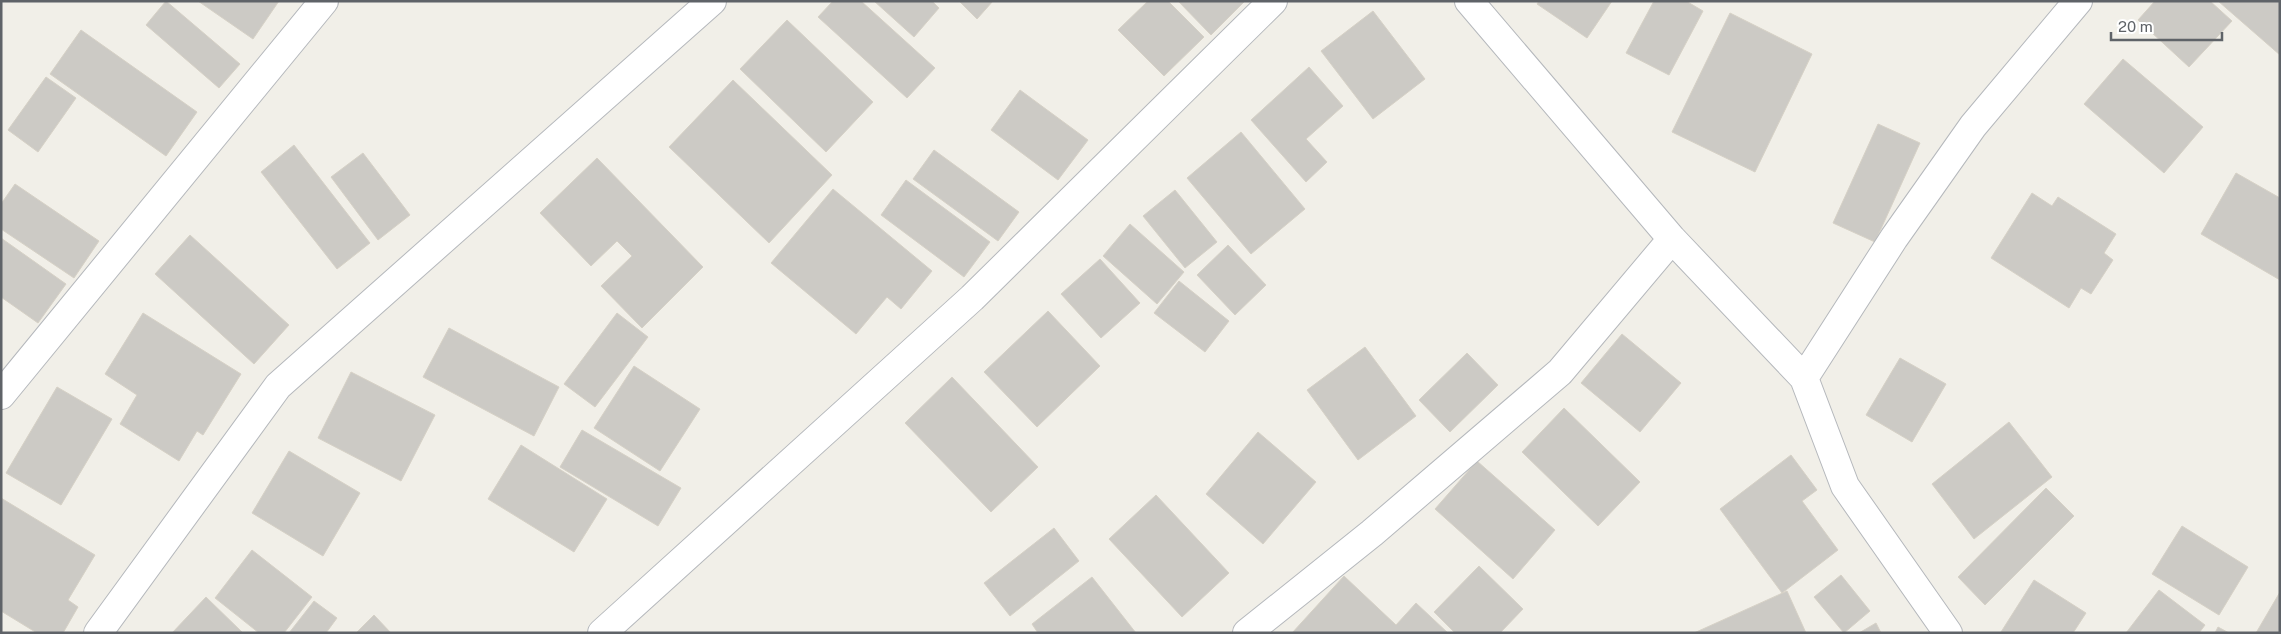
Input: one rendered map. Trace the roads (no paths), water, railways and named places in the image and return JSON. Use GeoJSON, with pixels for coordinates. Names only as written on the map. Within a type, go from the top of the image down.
{"type":"FeatureCollection","features":[{"type":"Feature","properties":{"kind":"street"},"geometry":{"type":"LineString","coordinates":[[1,395],[324,1]]}},
{"type":"Feature","properties":{"kind":"street"},"geometry":{"type":"LineString","coordinates":[[98,633],[278,386],[712,1]]}},
{"type":"Feature","properties":{"kind":"street"},"geometry":{"type":"LineString","coordinates":[[602,633],[972,298],[1274,1]]}},
{"type":"Feature","properties":{"kind":"street"},"geometry":{"type":"LineString","coordinates":[[1468,1],[1672,239],[1804,378],[1845,486],[1948,633]]}},
{"type":"Feature","properties":{"kind":"street"},"geometry":{"type":"LineString","coordinates":[[1804,378],[1894,238],[1972,126],[2078,1]]}},
{"type":"Feature","properties":{"kind":"street"},"geometry":{"type":"LineString","coordinates":[[1247,633],[1372,534],[1560,372],[1672,239]]}}]}
